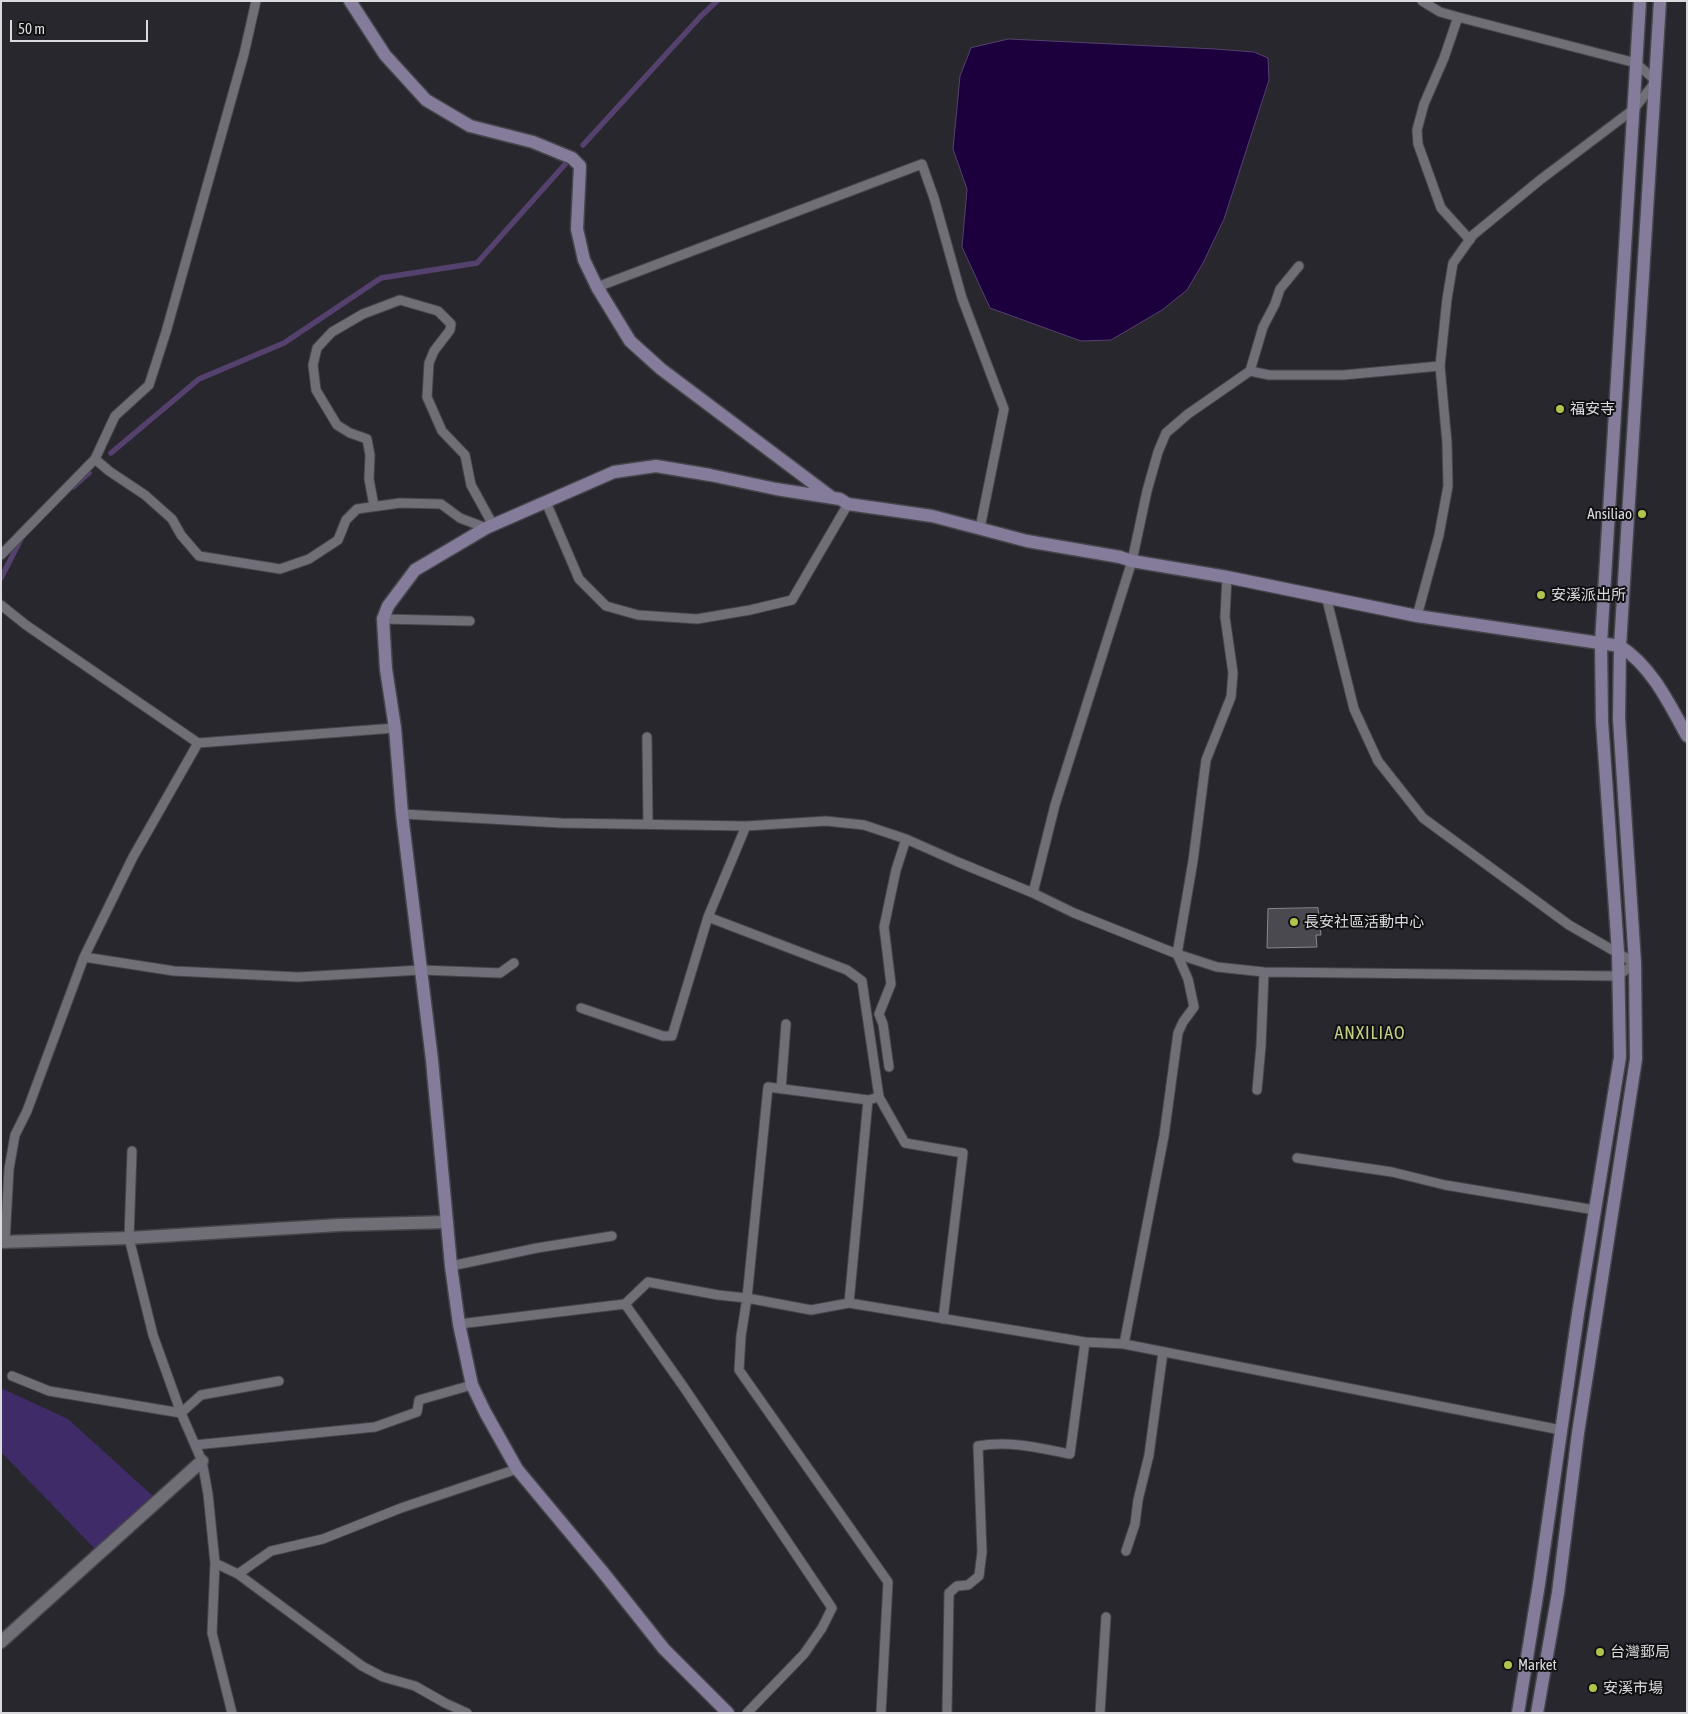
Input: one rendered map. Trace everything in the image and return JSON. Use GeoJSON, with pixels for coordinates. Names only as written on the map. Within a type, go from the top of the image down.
{"type":"FeatureCollection","features":[{"type":"Feature","properties":{"kind":"main road"},"geometry":{"type":"LineString","coordinates":[[350,1],[385,55],[426,100],[470,126],[533,142],[572,158],[580,166],[577,229],[584,260],[597,287],[630,341],[660,369],[832,497]]}},
{"type":"Feature","properties":{"kind":"main road"},"geometry":{"type":"LineString","coordinates":[[1518,1713],[1620,1056],[1618,952],[1602,721],[1601,643],[1640,1]]}},
{"type":"Feature","properties":{"kind":"main road"},"geometry":{"type":"LineString","coordinates":[[1537,1713],[1558,1593],[1578,1433],[1636,1059],[1635,963],[1619,719],[1620,646],[1660,1]]}},
{"type":"Feature","properties":{"kind":"main road"},"geometry":{"type":"LineString","coordinates":[[728,1713],[664,1649],[517,1469],[485,1412],[472,1384],[459,1324],[451,1266],[432,1060],[402,814],[395,728],[386,669],[383,619],[388,606],[414,570],[490,526],[614,472],[656,466],[776,489],[832,497],[848,504],[932,516],[1027,541],[1228,577],[1417,616],[1620,646],[1632,654],[1658,684],[1687,736]]}},
{"type":"Feature","properties":{"kind":"street"},"geometry":{"type":"LineString","coordinates":[[3,1242],[129,1238],[339,1225],[447,1222]]}},
{"type":"Feature","properties":{"kind":"street"},"geometry":{"type":"LineString","coordinates":[[1,1642],[202,1461]]}},
{"type":"Feature","properties":{"kind":"lane"},"geometry":{"type":"LineString","coordinates":[[1,555],[95,458],[115,416],[149,385],[166,332],[244,54],[256,1]]}},
{"type":"Feature","properties":{"kind":"lane"},"geometry":{"type":"LineString","coordinates":[[1417,616],[1439,535],[1448,486],[1447,443],[1440,366],[1446,299],[1454,263],[1473,235],[1540,180],[1634,109],[1656,81],[1636,64],[1440,12],[1422,1]]}},
{"type":"Feature","properties":{"kind":"lane"},"geometry":{"type":"LineString","coordinates":[[1458,17],[1444,58],[1424,104],[1417,130],[1418,144],[1441,208],[1470,240]]}},
{"type":"Feature","properties":{"kind":"lane"},"geometry":{"type":"LineString","coordinates":[[597,287],[922,164],[934,198],[962,298],[1004,409],[980,528]]}},
{"type":"Feature","properties":{"kind":"lane"},"geometry":{"type":"LineString","coordinates":[[1033,893],[1055,805],[1132,561],[1147,491],[1158,452],[1166,433],[1199,406],[1250,371],[1263,327],[1275,304],[1280,289],[1299,266]]}},
{"type":"Feature","properties":{"kind":"lane"},"geometry":{"type":"LineString","coordinates":[[374,506],[369,479],[370,455],[367,439],[350,433],[337,425],[316,390],[313,365],[316,348],[332,332],[363,314],[400,300],[438,311],[451,324],[450,330],[434,351],[429,363],[427,397],[442,431],[465,455],[471,485],[490,526]]}},
{"type":"Feature","properties":{"kind":"lane"},"geometry":{"type":"LineString","coordinates":[[1250,371],[1269,375],[1344,375],[1440,366]]}},
{"type":"Feature","properties":{"kind":"lane"},"geometry":{"type":"LineString","coordinates":[[95,458],[108,471],[145,495],[172,519],[181,535],[199,556],[280,568],[289,566],[309,559],[338,540],[346,520],[357,509],[400,503],[441,504],[460,518],[490,526]]}},
{"type":"Feature","properties":{"kind":"lane"},"geometry":{"type":"LineString","coordinates":[[546,502],[579,579],[606,606],[638,615],[697,619],[750,610],[792,600],[848,504]]}},
{"type":"Feature","properties":{"kind":"lane"},"geometry":{"type":"LineString","coordinates":[[1124,1344],[1164,1136],[1178,1033],[1183,1022],[1194,1007],[1188,979],[1177,954],[1193,862],[1206,760],[1231,697],[1233,673],[1224,617],[1228,577]]}},
{"type":"Feature","properties":{"kind":"lane"},"geometry":{"type":"LineString","coordinates":[[402,814],[561,823],[746,826],[826,821],[864,826],[906,839],[1033,893],[1074,913],[1177,954],[1217,967],[1264,972],[1618,976],[1635,963],[1569,925],[1423,818],[1378,761],[1354,709],[1326,596]]}},
{"type":"Feature","properties":{"kind":"lane"},"geometry":{"type":"LineString","coordinates":[[1,605],[26,625],[198,743],[395,728]]}},
{"type":"Feature","properties":{"kind":"lane"},"geometry":{"type":"LineString","coordinates":[[383,619],[470,621]]}},
{"type":"Feature","properties":{"kind":"lane"},"geometry":{"type":"LineString","coordinates":[[647,737],[648,824]]}},
{"type":"Feature","properties":{"kind":"lane"},"geometry":{"type":"LineString","coordinates":[[3,1242],[9,1169],[15,1135],[27,1111],[84,957],[133,857],[198,743]]}},
{"type":"Feature","properties":{"kind":"lane"},"geometry":{"type":"LineString","coordinates":[[581,1008],[663,1036],[672,1036],[708,916],[746,826]]}},
{"type":"Feature","properties":{"kind":"lane"},"geometry":{"type":"LineString","coordinates":[[889,1067],[883,1024],[879,1014],[891,984],[884,927],[896,870],[906,839]]}},
{"type":"Feature","properties":{"kind":"lane"},"geometry":{"type":"LineString","coordinates":[[708,916],[847,970],[862,981],[880,1097],[905,1143],[963,1153],[943,1319]]}},
{"type":"Feature","properties":{"kind":"lane"},"geometry":{"type":"LineString","coordinates":[[84,957],[174,971],[298,977],[421,970],[500,973],[514,963]]}},
{"type":"Feature","properties":{"kind":"lane"},"geometry":{"type":"LineString","coordinates":[[1257,1090],[1262,1046],[1264,972]]}},
{"type":"Feature","properties":{"kind":"lane"},"geometry":{"type":"LineString","coordinates":[[781,1089],[786,1024]]}},
{"type":"Feature","properties":{"kind":"lane"},"geometry":{"type":"LineString","coordinates":[[880,1097],[868,1100],[768,1087],[747,1298],[740,1336],[739,1370],[888,1582],[881,1713]]}},
{"type":"Feature","properties":{"kind":"lane"},"geometry":{"type":"LineString","coordinates":[[849,1302],[868,1100]]}},
{"type":"Feature","properties":{"kind":"lane"},"geometry":{"type":"LineString","coordinates":[[132,1151],[129,1238],[153,1335],[181,1413],[202,1461],[208,1494],[215,1563],[212,1633],[232,1713]]}},
{"type":"Feature","properties":{"kind":"lane"},"geometry":{"type":"LineString","coordinates":[[1297,1158],[1392,1172],[1445,1184],[1595,1210]]}},
{"type":"Feature","properties":{"kind":"lane"},"geometry":{"type":"LineString","coordinates":[[451,1266],[537,1248],[612,1236]]}},
{"type":"Feature","properties":{"kind":"lane"},"geometry":{"type":"LineString","coordinates":[[459,1324],[625,1304],[648,1282],[811,1310],[849,1302],[1085,1342],[1124,1344],[1561,1430]]}},
{"type":"Feature","properties":{"kind":"lane"},"geometry":{"type":"LineString","coordinates":[[625,1304],[683,1386],[832,1608],[822,1628],[804,1654],[747,1713]]}},
{"type":"Feature","properties":{"kind":"lane"},"geometry":{"type":"LineString","coordinates":[[946,1713],[949,1593],[957,1586],[968,1585],[979,1576],[982,1552],[978,1446],[988,1444],[1016,1445],[1070,1454],[1085,1342]]}},
{"type":"Feature","properties":{"kind":"lane"},"geometry":{"type":"LineString","coordinates":[[1126,1551],[1135,1524],[1138,1500],[1149,1455],[1163,1352]]}},
{"type":"Feature","properties":{"kind":"lane"},"geometry":{"type":"LineString","coordinates":[[12,1376],[49,1392],[181,1413]]}},
{"type":"Feature","properties":{"kind":"lane"},"geometry":{"type":"LineString","coordinates":[[181,1413],[201,1395],[278,1381]]}},
{"type":"Feature","properties":{"kind":"lane"},"geometry":{"type":"LineString","coordinates":[[195,1445],[375,1427],[417,1412],[419,1400],[472,1384]]}},
{"type":"Feature","properties":{"kind":"lane"},"geometry":{"type":"LineString","coordinates":[[238,1574],[271,1551],[323,1539],[401,1508],[517,1469]]}},
{"type":"Feature","properties":{"kind":"lane"},"geometry":{"type":"LineString","coordinates":[[215,1563],[238,1574],[362,1666],[383,1677],[415,1686],[467,1713]]}},
{"type":"Feature","properties":{"kind":"lane"},"geometry":{"type":"LineString","coordinates":[[1100,1713],[1106,1617]]}},
{"type":"Feature","properties":{"kind":"shaded area"},"geometry":{"type":"Polygon","coordinates":[[[1009,39],[1215,49],[1254,52],[1268,58],[1269,80],[1224,219],[1203,263],[1187,290],[1162,310],[1111,340],[1081,341],[990,308],[962,247],[967,189],[953,149],[960,76],[971,48],[1009,39]]]}},
{"type":"Feature","properties":{"kind":"shaded area"},"geometry":{"type":"Polygon","coordinates":[[[1,1388],[68,1419],[154,1497],[96,1550],[1,1452],[1,1388]]]}},
{"type":"Feature","properties":{"kind":"building","name":"長安社區活動中心"},"geometry":{"type":"Polygon","coordinates":[[[1318,908],[1321,935],[1316,935],[1317,947],[1267,948],[1268,909],[1318,908]]]}},
{"type":"Feature","properties":{"kind":"waterway"},"geometry":{"type":"LineString","coordinates":[[583,145],[717,1]]}},
{"type":"Feature","properties":{"kind":"waterway"},"geometry":{"type":"LineString","coordinates":[[111,453],[199,379],[284,343],[381,278],[477,263],[568,161]]}},
{"type":"Feature","properties":{"kind":"waterway"},"geometry":{"type":"LineString","coordinates":[[73,487],[89,473]]}},
{"type":"Feature","properties":{"kind":"waterway"},"geometry":{"type":"LineString","coordinates":[[1,578],[22,537]]}},
{"type":"Feature","properties":{"kind":"place","name":"福安寺"},"geometry":{"type":"Point","coordinates":[1560,409]}},
{"type":"Feature","properties":{"kind":"place","name":"Ansiliao"},"geometry":{"type":"Point","coordinates":[1642,514]}},
{"type":"Feature","properties":{"kind":"place","name":"安溪派出所"},"geometry":{"type":"Point","coordinates":[1541,595]}},
{"type":"Feature","properties":{"kind":"place","name":"長安社區活動中心"},"geometry":{"type":"Point","coordinates":[1294,922]}},
{"type":"Feature","properties":{"kind":"place","name":"台灣郵局"},"geometry":{"type":"Point","coordinates":[1600,1652]}},
{"type":"Feature","properties":{"kind":"place","name":"Market"},"geometry":{"type":"Point","coordinates":[1508,1665]}},
{"type":"Feature","properties":{"kind":"place","name":"安溪市場"},"geometry":{"type":"Point","coordinates":[1593,1688]}},
{"type":"Feature","properties":{"kind":"district","name":"ANXILIAO"},"geometry":{"type":"Point","coordinates":[1370,1033]}}]}
